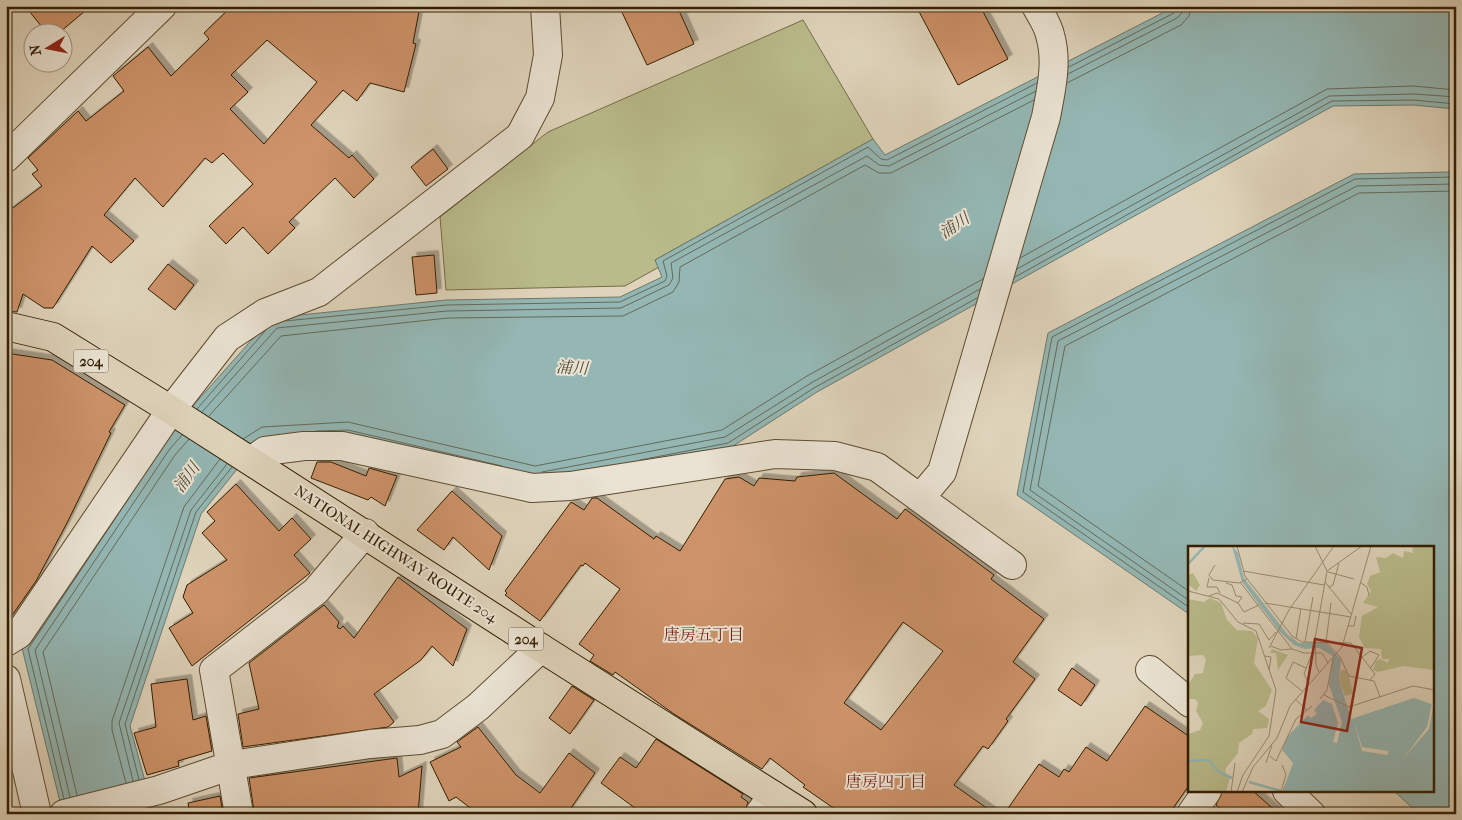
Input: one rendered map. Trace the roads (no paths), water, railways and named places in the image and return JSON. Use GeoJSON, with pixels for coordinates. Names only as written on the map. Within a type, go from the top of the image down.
{"type":"FeatureCollection","features":[{"type":"Feature","properties":{"kind":"highway","name":"NATIONAL HIGHWAY ROUTE 204"},"geometry":{"type":"LineString","coordinates":[[6,326],[52,337],[365,533],[541,648],[766,804],[804,814]]}},
{"type":"Feature","properties":{"kind":"street"},"geometry":{"type":"LineString","coordinates":[[6,158],[162,6]]}},
{"type":"Feature","properties":{"kind":"street"},"geometry":{"type":"LineString","coordinates":[[6,642],[19,634],[171,410],[227,338],[265,314],[319,292],[520,136],[540,98],[548,55],[545,6]]}},
{"type":"Feature","properties":{"kind":"street"},"geometry":{"type":"LineString","coordinates":[[921,497],[942,472],[1046,117],[1053,75],[1054,52],[1050,33],[1036,6]]}},
{"type":"Feature","properties":{"kind":"street"},"geometry":{"type":"LineString","coordinates":[[251,461],[265,451],[304,446],[342,446],[532,488],[579,485],[775,454],[834,456],[877,467],[921,497],[1012,565]]}},
{"type":"Feature","properties":{"kind":"street"},"geometry":{"type":"LineString","coordinates":[[239,814],[214,670],[316,591],[365,533]]}},
{"type":"Feature","properties":{"kind":"street"},"geometry":{"type":"LineString","coordinates":[[64,814],[159,790],[232,765],[370,744],[420,740],[442,734],[478,708],[541,648]]}},
{"type":"Feature","properties":{"kind":"street"},"geometry":{"type":"LineString","coordinates":[[1150,670],[1188,701]]}},
{"type":"Feature","properties":{"kind":"street"},"geometry":{"type":"LineString","coordinates":[[6,679],[37,814]]}},
{"type":"Feature","properties":{"kind":"street"},"geometry":{"type":"LineString","coordinates":[[1288,792],[1311,814]]}},
{"type":"Feature","properties":{"kind":"water","name":"浦川"},"geometry":{"type":"Polygon","coordinates":[[[1176,6],[1456,6],[1456,109],[1413,105],[1333,106],[817,392],[730,448],[535,485],[346,441],[238,468],[201,514],[130,726],[154,814],[63,814],[22,648],[160,443],[271,318],[446,300],[620,297],[662,277],[655,260],[873,139],[885,155],[1176,6]]]}},
{"type":"Feature","properties":{"kind":"water"},"geometry":{"type":"Polygon","coordinates":[[[1456,173],[1456,814],[1419,814],[1395,792],[1434,792],[1434,546],[1188,546],[1188,613],[1017,495],[1048,333],[1354,174],[1456,173]]]}},
{"type":"Feature","properties":{"kind":"district","name":"唐房五丁目"},"geometry":{"type":"Point","coordinates":[704,634]}},
{"type":"Feature","properties":{"kind":"district","name":"唐房四丁目"},"geometry":{"type":"Point","coordinates":[886,781]}}]}
